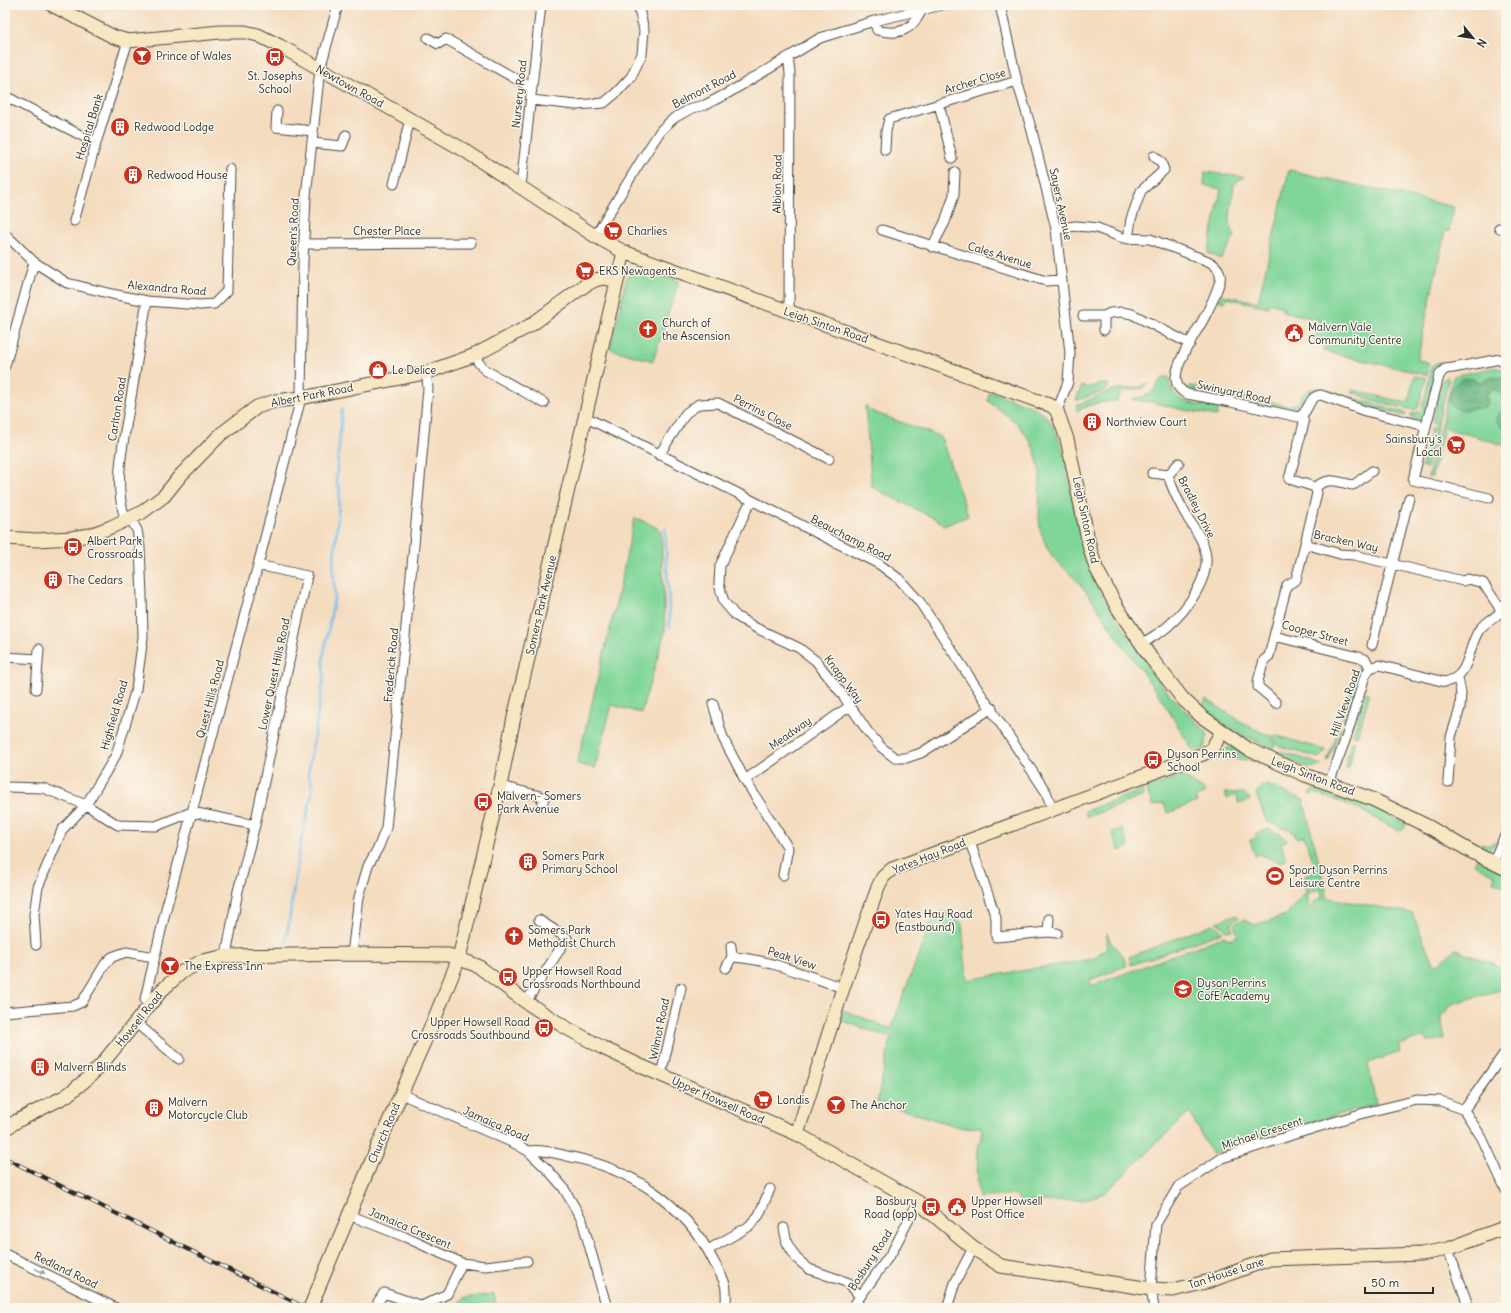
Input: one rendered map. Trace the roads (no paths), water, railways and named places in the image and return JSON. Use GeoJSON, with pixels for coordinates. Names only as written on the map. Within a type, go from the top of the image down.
{"type":"FeatureCollection","features":[{"type":"Feature","properties":{"kind":"street","name":"Newtown Road"},"geometry":{"type":"LineString","coordinates":[[52,5],[114,37],[128,41],[220,32],[244,32],[258,35],[464,150],[595,236],[624,252]]}},
{"type":"Feature","properties":{"kind":"street","name":"Queen's Road"},"geometry":{"type":"LineString","coordinates":[[301,398],[306,196],[320,69],[338,5]]}},
{"type":"Feature","properties":{"kind":"street","name":"Nursery Road"},"geometry":{"type":"LineString","coordinates":[[521,186],[541,5]]}},
{"type":"Feature","properties":{"kind":"street"},"geometry":{"type":"LineString","coordinates":[[531,100],[576,105],[604,103],[616,93],[631,77],[642,54],[644,30],[638,5]]}},
{"type":"Feature","properties":{"kind":"street","name":"Belmont Road"},"geometry":{"type":"LineString","coordinates":[[595,236],[661,130],[674,118],[692,108],[705,105],[730,92],[820,38],[874,22],[942,5]]}},
{"type":"Feature","properties":{"kind":"street","name":"Sayers Avenue"},"geometry":{"type":"LineString","coordinates":[[1000,5],[1017,81],[1032,131],[1056,229],[1070,353],[1068,382],[1057,411]]}},
{"type":"Feature","properties":{"kind":"street"},"geometry":{"type":"LineString","coordinates":[[874,22],[878,30],[884,32],[896,32],[910,28],[917,20],[922,10]]}},
{"type":"Feature","properties":{"kind":"street"},"geometry":{"type":"LineString","coordinates":[[428,38],[438,44],[446,39],[532,88]]}},
{"type":"Feature","properties":{"kind":"street","name":"Hospital Bank"},"geometry":{"type":"LineString","coordinates":[[74,221],[96,143],[128,41]]}},
{"type":"Feature","properties":{"kind":"street","name":"Albion Road"},"geometry":{"type":"LineString","coordinates":[[788,57],[790,73],[789,312]]}},
{"type":"Feature","properties":{"kind":"street","name":"Archer Close"},"geometry":{"type":"LineString","coordinates":[[885,150],[886,131],[889,119],[1017,81]]}},
{"type":"Feature","properties":{"kind":"street"},"geometry":{"type":"LineString","coordinates":[[5,96],[96,143]]}},
{"type":"Feature","properties":{"kind":"street","name":"Archer Close"},"geometry":{"type":"LineString","coordinates":[[939,104],[952,158]]}},
{"type":"Feature","properties":{"kind":"street"},"geometry":{"type":"LineString","coordinates":[[277,111],[276,127],[313,131]]}},
{"type":"Feature","properties":{"kind":"street"},"geometry":{"type":"LineString","coordinates":[[394,184],[410,119]]}},
{"type":"Feature","properties":{"kind":"street"},"geometry":{"type":"LineString","coordinates":[[341,156],[342,146],[346,135]]}},
{"type":"Feature","properties":{"kind":"street"},"geometry":{"type":"LineString","coordinates":[[312,143],[342,146]]}},
{"type":"Feature","properties":{"kind":"street"},"geometry":{"type":"LineString","coordinates":[[1128,239],[1133,213],[1141,192],[1144,187],[1164,170],[1161,162],[1154,156]]}},
{"type":"Feature","properties":{"kind":"street"},"geometry":{"type":"LineString","coordinates":[[932,246],[945,222],[954,195],[955,172]]}},
{"type":"Feature","properties":{"kind":"street","name":"Alexandra Road"},"geometry":{"type":"LineString","coordinates":[[5,234],[34,262],[67,283],[147,301],[214,304],[227,291],[227,174]]}},
{"type":"Feature","properties":{"kind":"street","name":"Swinyard Road"},"geometry":{"type":"LineString","coordinates":[[1056,229],[1075,226],[1089,227],[1097,228],[1128,239],[1150,239],[1208,261],[1217,266],[1221,279],[1212,302],[1181,361],[1176,377],[1178,386],[1182,392],[1187,394],[1231,402],[1289,416],[1302,416]]}},
{"type":"Feature","properties":{"kind":"street","name":"Cales Avenue"},"geometry":{"type":"LineString","coordinates":[[882,230],[1046,281],[1062,280]]}},
{"type":"Feature","properties":{"kind":"street","name":"Chester Place"},"geometry":{"type":"LineString","coordinates":[[304,244],[471,243]]}},
{"type":"Feature","properties":{"kind":"street","name":"Leigh Sinton Road"},"geometry":{"type":"LineString","coordinates":[[624,252],[1052,406],[1057,411],[1072,457],[1090,549],[1096,568],[1117,607],[1169,683],[1183,699],[1200,716],[1237,742],[1260,755],[1305,775],[1360,793],[1396,810],[1506,869]]}},
{"type":"Feature","properties":{"kind":"street","name":"Somers Park Avenue"},"geometry":{"type":"LineString","coordinates":[[459,958],[624,252]]}},
{"type":"Feature","properties":{"kind":"street"},"geometry":{"type":"LineString","coordinates":[[5,366],[34,262]]}},
{"type":"Feature","properties":{"kind":"street","name":"Albert Park Road"},"geometry":{"type":"LineString","coordinates":[[5,538],[37,540],[71,538],[90,535],[141,513],[164,496],[180,476],[221,434],[257,407],[275,400],[301,398],[425,373],[475,355],[531,325],[584,286],[595,280],[604,278],[617,281]]}},
{"type":"Feature","properties":{"kind":"street","name":"Carlton Road"},"geometry":{"type":"LineString","coordinates":[[128,519],[122,511],[120,495],[121,463],[147,301]]}},
{"type":"Feature","properties":{"kind":"street"},"geometry":{"type":"LineString","coordinates":[[1083,316],[1104,316],[1110,313],[1122,312],[1132,314],[1190,344]]}},
{"type":"Feature","properties":{"kind":"street"},"geometry":{"type":"LineString","coordinates":[[1104,316],[1104,330]]}},
{"type":"Feature","properties":{"kind":"street"},"geometry":{"type":"LineString","coordinates":[[475,355],[484,370],[544,403]]}},
{"type":"Feature","properties":{"kind":"street"},"geometry":{"type":"LineString","coordinates":[[1489,498],[1413,480],[1439,376],[1442,372],[1461,366],[1500,359],[1506,361]]}},
{"type":"Feature","properties":{"kind":"street","name":"Frederick Road"},"geometry":{"type":"LineString","coordinates":[[352,954],[359,898],[368,866],[379,846],[386,828],[428,389],[425,373]]}},
{"type":"Feature","properties":{"kind":"street"},"geometry":{"type":"LineString","coordinates":[[529,395],[534,386]]}},
{"type":"Feature","properties":{"kind":"street"},"geometry":{"type":"LineString","coordinates":[[1372,472],[1352,485],[1330,480],[1325,481],[1315,488],[1289,479],[1304,424],[1302,416],[1312,399],[1317,396],[1321,396],[1365,410],[1426,426]]}},
{"type":"Feature","properties":{"kind":"street","name":"Quest Hills Road"},"geometry":{"type":"LineString","coordinates":[[148,1006],[145,998],[154,957],[301,398]]}},
{"type":"Feature","properties":{"kind":"street","name":"Perrins Close"},"geometry":{"type":"LineString","coordinates":[[659,455],[686,413],[699,404],[718,403],[829,459]]}},
{"type":"Feature","properties":{"kind":"street","name":"Beauchamp Road"},"geometry":{"type":"LineString","coordinates":[[585,417],[879,564],[899,580],[919,601],[992,708],[1046,792],[1053,810]]}},
{"type":"Feature","properties":{"kind":"street","name":"Bradley Drive"},"geometry":{"type":"LineString","coordinates":[[1168,475],[1179,463]]}},
{"type":"Feature","properties":{"kind":"street","name":"Bradley Drive"},"geometry":{"type":"LineString","coordinates":[[1152,473],[1168,475]]}},
{"type":"Feature","properties":{"kind":"street","name":"Bradley Drive"},"geometry":{"type":"LineString","coordinates":[[1142,644],[1167,627],[1179,615],[1191,600],[1201,582],[1206,566],[1204,548],[1180,505],[1168,475]]}},
{"type":"Feature","properties":{"kind":"street","name":"Bracken Way"},"geometry":{"type":"LineString","coordinates":[[1315,488],[1317,493],[1305,544],[1340,554],[1354,555],[1463,581],[1468,580],[1483,583],[1504,609]]}},
{"type":"Feature","properties":{"kind":"street"},"geometry":{"type":"LineString","coordinates":[[1372,645],[1409,498]]}},
{"type":"Feature","properties":{"kind":"street","name":"Knapp Way"},"geometry":{"type":"LineString","coordinates":[[751,500],[720,566],[719,584],[724,602],[736,616],[756,628],[799,648],[816,661],[868,732],[881,747],[895,758],[906,758],[921,753],[992,708]]}},
{"type":"Feature","properties":{"kind":"street","name":"Highfield Road"},"geometry":{"type":"LineString","coordinates":[[36,946],[34,914],[38,887],[62,830],[86,805],[116,754],[136,689],[143,637],[140,542],[138,530],[128,519]]}},
{"type":"Feature","properties":{"kind":"street","name":"Cooper Street"},"geometry":{"type":"LineString","coordinates":[[1305,544],[1296,580],[1287,585],[1274,636],[1359,657],[1366,660],[1370,668]]}},
{"type":"Feature","properties":{"kind":"street","name":"Lower Quest Hills Road"},"geometry":{"type":"LineString","coordinates":[[226,956],[238,891],[255,825],[307,576],[258,565]]}},
{"type":"Feature","properties":{"kind":"street"},"geometry":{"type":"LineString","coordinates":[[1448,782],[1451,737],[1460,708],[1461,693],[1458,678],[1464,669],[1480,629],[1484,624],[1504,609]]}},
{"type":"Feature","properties":{"kind":"street"},"geometry":{"type":"LineString","coordinates":[[1274,636],[1269,656],[1264,660],[1258,680],[1258,687],[1276,703]]}},
{"type":"Feature","properties":{"kind":"street"},"geometry":{"type":"LineString","coordinates":[[36,689],[39,649]]}},
{"type":"Feature","properties":{"kind":"street"},"geometry":{"type":"LineString","coordinates":[[5,657],[38,659]]}},
{"type":"Feature","properties":{"kind":"street","name":"Hill View Road"},"geometry":{"type":"LineString","coordinates":[[1329,783],[1346,738],[1365,676],[1370,668],[1379,664],[1445,682],[1458,678]]}},
{"type":"Feature","properties":{"kind":"street"},"geometry":{"type":"LineString","coordinates":[[713,704],[723,738],[745,780],[788,848],[783,875]]}},
{"type":"Feature","properties":{"kind":"street","name":"Meadway"},"geometry":{"type":"LineString","coordinates":[[745,780],[850,706]]}},
{"type":"Feature","properties":{"kind":"street","name":"Yates Hay Road"},"geometry":{"type":"LineString","coordinates":[[797,1134],[843,988],[878,887],[883,877],[892,869],[969,839],[1053,810],[1204,754],[1211,750],[1222,732]]}},
{"type":"Feature","properties":{"kind":"street"},"geometry":{"type":"LineString","coordinates":[[500,786],[544,797],[542,806]]}},
{"type":"Feature","properties":{"kind":"street"},"geometry":{"type":"LineString","coordinates":[[5,787],[43,788],[86,805],[118,825],[156,826],[192,812],[255,825]]}},
{"type":"Feature","properties":{"kind":"street"},"geometry":{"type":"LineString","coordinates":[[1493,862],[1506,833]]}},
{"type":"Feature","properties":{"kind":"street"},"geometry":{"type":"LineString","coordinates":[[969,839],[996,918],[993,938],[1053,933],[1049,919]]}},
{"type":"Feature","properties":{"kind":"street"},"geometry":{"type":"LineString","coordinates":[[526,1002],[568,938],[539,920]]}},
{"type":"Feature","properties":{"kind":"street"},"geometry":{"type":"LineString","coordinates":[[726,968],[732,957],[731,946]]}},
{"type":"Feature","properties":{"kind":"street"},"geometry":{"type":"LineString","coordinates":[[5,1012],[73,1006],[82,1002],[105,964],[112,957],[126,952],[154,957]]}},
{"type":"Feature","properties":{"kind":"street","name":"Howsell Road"},"geometry":{"type":"LineString","coordinates":[[5,1129],[17,1121],[66,1096],[101,1066],[161,991],[182,972],[202,961],[226,956],[352,954],[449,955],[459,958]]}},
{"type":"Feature","properties":{"kind":"street","name":"Peak View"},"geometry":{"type":"LineString","coordinates":[[732,957],[749,958],[766,962],[843,988]]}},
{"type":"Feature","properties":{"kind":"street","name":"Upper Howsell Road"},"geometry":{"type":"LineString","coordinates":[[459,958],[478,966],[526,1002],[563,1026],[603,1048],[797,1134],[918,1202],[973,1248]]}},
{"type":"Feature","properties":{"kind":"street","name":"Church Road"},"geometry":{"type":"LineString","coordinates":[[310,1308],[459,958]]}},
{"type":"Feature","properties":{"kind":"street","name":"Wilmot Road"},"geometry":{"type":"LineString","coordinates":[[661,1075],[681,988]]}},
{"type":"Feature","properties":{"kind":"street"},"geometry":{"type":"LineString","coordinates":[[135,1022],[179,1059]]}},
{"type":"Feature","properties":{"kind":"street"},"geometry":{"type":"LineString","coordinates":[[1503,1055],[1464,1110],[1482,1138],[1506,1190]]}},
{"type":"Feature","properties":{"kind":"street","name":"Jamaica Road"},"geometry":{"type":"LineString","coordinates":[[401,1094],[516,1144],[528,1151],[547,1169],[563,1187],[582,1220],[607,1308]]}},
{"type":"Feature","properties":{"kind":"street","name":"Michael Crescent"},"geometry":{"type":"LineString","coordinates":[[1154,1308],[1151,1289],[1156,1224],[1178,1186],[1222,1158],[1353,1116],[1417,1100],[1441,1101],[1464,1110]]}},
{"type":"Feature","properties":{"kind":"street"},"geometry":{"type":"LineString","coordinates":[[528,1151],[536,1150],[584,1159],[621,1172],[652,1190],[677,1211],[689,1224],[708,1250],[725,1285],[726,1308]]}},
{"type":"Feature","properties":{"kind":"street"},"geometry":{"type":"LineString","coordinates":[[708,1250],[748,1227],[759,1215],[770,1189]]}},
{"type":"Feature","properties":{"kind":"street","name":"Bosbury Road"},"geometry":{"type":"LineString","coordinates":[[852,1308],[892,1252],[918,1202]]}},
{"type":"Feature","properties":{"kind":"street","name":"Jamaica Crescent"},"geometry":{"type":"LineString","coordinates":[[349,1215],[462,1262],[485,1266],[527,1261]]}},
{"type":"Feature","properties":{"kind":"street","name":"Tan House Lane"},"geometry":{"type":"LineString","coordinates":[[973,1248],[1001,1266],[1151,1289],[1173,1290],[1210,1281],[1270,1258],[1421,1254],[1448,1249],[1506,1227]]}},
{"type":"Feature","properties":{"kind":"street"},"geometry":{"type":"LineString","coordinates":[[784,1228],[787,1243],[796,1258],[809,1269],[849,1283],[860,1297]]}},
{"type":"Feature","properties":{"kind":"street"},"geometry":{"type":"LineString","coordinates":[[947,1308],[955,1283],[973,1248]]}},
{"type":"Feature","properties":{"kind":"street"},"geometry":{"type":"LineString","coordinates":[[1448,1249],[1469,1308]]}},
{"type":"Feature","properties":{"kind":"street","name":"Redland Road"},"geometry":{"type":"LineString","coordinates":[[5,1254],[96,1303],[116,1308]]}},
{"type":"Feature","properties":{"kind":"street"},"geometry":{"type":"LineString","coordinates":[[378,1302],[384,1293],[422,1306],[440,1299],[447,1294],[462,1262]]}},
{"type":"Feature","properties":{"kind":"waterway"},"geometry":{"type":"LineString","coordinates":[[286,943],[299,851],[313,788],[308,774],[324,676],[323,659],[335,594],[333,572],[340,491],[336,480],[342,410]]}},
{"type":"Feature","properties":{"kind":"waterway"},"geometry":{"type":"LineString","coordinates":[[665,528],[670,627]]}},
{"type":"Feature","properties":{"kind":"railway"},"geometry":{"type":"LineString","coordinates":[[5,1158],[306,1308]]}},
{"type":"Feature","properties":{"kind":"place","name":"Prince of Wales"},"geometry":{"type":"Point","coordinates":[142,56]}},
{"type":"Feature","properties":{"kind":"place","name":"St. Josephs School"},"geometry":{"type":"Point","coordinates":[275,57]}},
{"type":"Feature","properties":{"kind":"place","name":"Redwood Lodge"},"geometry":{"type":"Point","coordinates":[120,127]}},
{"type":"Feature","properties":{"kind":"place","name":"Redwood House"},"geometry":{"type":"Point","coordinates":[133,175]}},
{"type":"Feature","properties":{"kind":"place","name":"Charlies"},"geometry":{"type":"Point","coordinates":[613,231]}},
{"type":"Feature","properties":{"kind":"place","name":"EKS Newagents"},"geometry":{"type":"Point","coordinates":[585,271]}},
{"type":"Feature","properties":{"kind":"place","name":"Church of the Ascension"},"geometry":{"type":"Point","coordinates":[648,329]}},
{"type":"Feature","properties":{"kind":"place","name":"Malvern Vale Community Centre"},"geometry":{"type":"Point","coordinates":[1294,333]}},
{"type":"Feature","properties":{"kind":"place","name":"Le Delice"},"geometry":{"type":"Point","coordinates":[378,370]}},
{"type":"Feature","properties":{"kind":"place","name":"Northview Court"},"geometry":{"type":"Point","coordinates":[1092,422]}},
{"type":"Feature","properties":{"kind":"place","name":"Sainsbury's Local"},"geometry":{"type":"Point","coordinates":[1456,445]}},
{"type":"Feature","properties":{"kind":"place","name":"Albert Park Crossroads"},"geometry":{"type":"Point","coordinates":[73,547]}},
{"type":"Feature","properties":{"kind":"place","name":"The Cedars"},"geometry":{"type":"Point","coordinates":[53,580]}},
{"type":"Feature","properties":{"kind":"place","name":"Dyson Perrins School"},"geometry":{"type":"Point","coordinates":[1153,760]}},
{"type":"Feature","properties":{"kind":"place","name":"Malvern- Somers Park Avenue"},"geometry":{"type":"Point","coordinates":[483,802]}},
{"type":"Feature","properties":{"kind":"place","name":"Somers Park Primary School"},"geometry":{"type":"Point","coordinates":[528,862]}},
{"type":"Feature","properties":{"kind":"place","name":"Sport Dyson Perrins Leisure Centre"},"geometry":{"type":"Point","coordinates":[1275,876]}},
{"type":"Feature","properties":{"kind":"place","name":"Yates Hay Road (Eastbound)"},"geometry":{"type":"Point","coordinates":[881,920]}},
{"type":"Feature","properties":{"kind":"place","name":"Somers Park Methodist Church"},"geometry":{"type":"Point","coordinates":[514,936]}},
{"type":"Feature","properties":{"kind":"place","name":"The Express Inn"},"geometry":{"type":"Point","coordinates":[170,966]}},
{"type":"Feature","properties":{"kind":"place","name":"Upper Howsell Road Crossroads Northbound"},"geometry":{"type":"Point","coordinates":[508,977]}},
{"type":"Feature","properties":{"kind":"place","name":"Dyson Perrins CofE Academy"},"geometry":{"type":"Point","coordinates":[1183,989]}},
{"type":"Feature","properties":{"kind":"place","name":"Upper Howsell Road Crossroads Southbound"},"geometry":{"type":"Point","coordinates":[544,1028]}},
{"type":"Feature","properties":{"kind":"place","name":"Malvern Blinds"},"geometry":{"type":"Point","coordinates":[40,1067]}},
{"type":"Feature","properties":{"kind":"place","name":"Londis"},"geometry":{"type":"Point","coordinates":[763,1100]}},
{"type":"Feature","properties":{"kind":"place","name":"The Anchor"},"geometry":{"type":"Point","coordinates":[836,1105]}},
{"type":"Feature","properties":{"kind":"place","name":"Malvern Motorcycle Club"},"geometry":{"type":"Point","coordinates":[154,1108]}},
{"type":"Feature","properties":{"kind":"place","name":"Bosbury Road (opp)"},"geometry":{"type":"Point","coordinates":[931,1207]}},
{"type":"Feature","properties":{"kind":"place","name":"Upper Howsell Post Office"},"geometry":{"type":"Point","coordinates":[957,1207]}}]}
